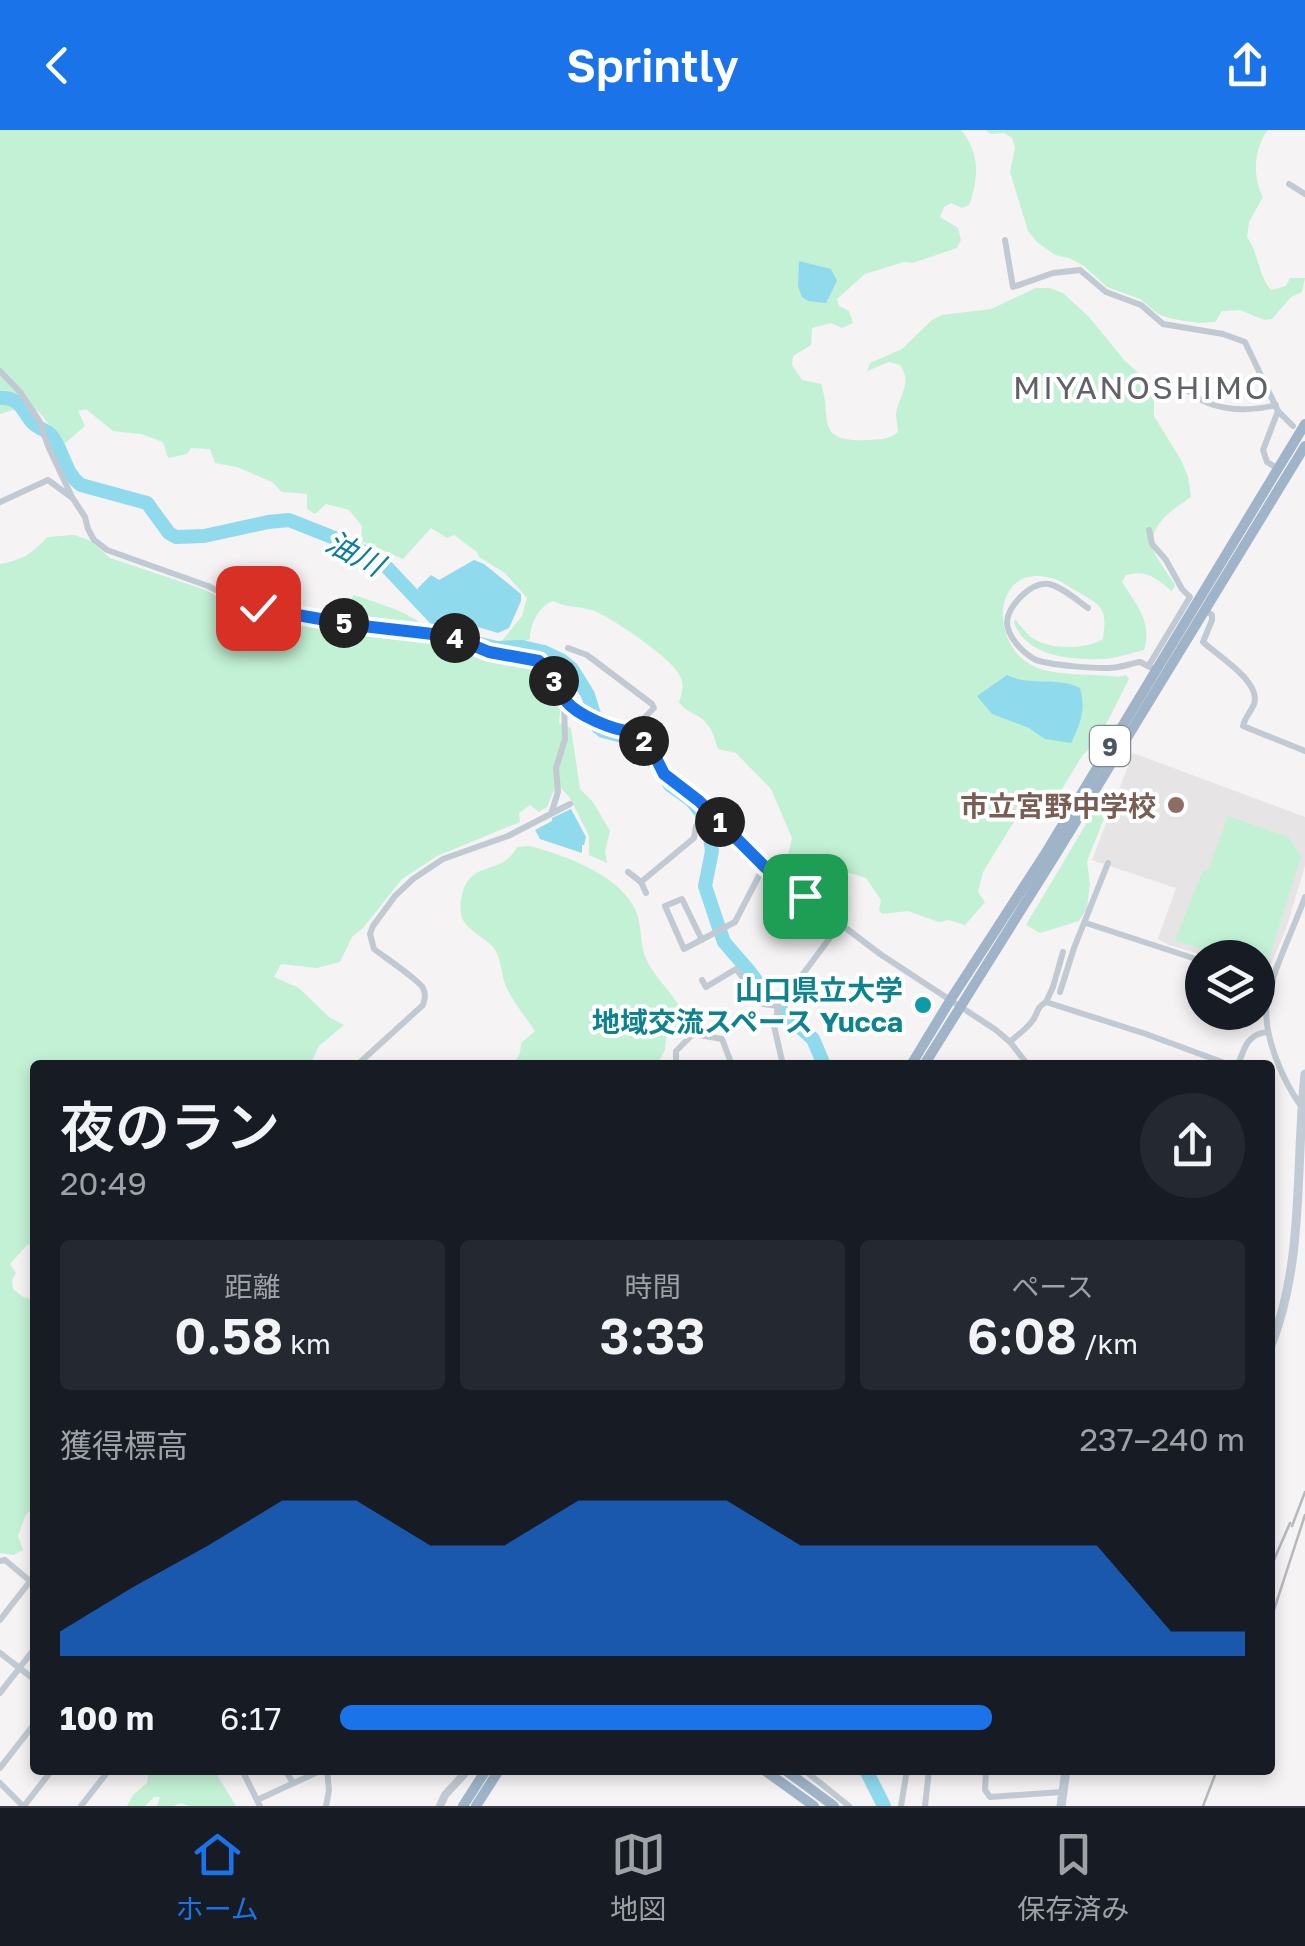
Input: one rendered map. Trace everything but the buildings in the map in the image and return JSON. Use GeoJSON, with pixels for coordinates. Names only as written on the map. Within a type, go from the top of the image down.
{"type":"FeatureCollection","features":[{"type":"Feature","properties":{"kind":"highway","name":"9"},"geometry":{"type":"LineString","coordinates":[[915,1060],[1056,854],[1282,472],[1299,425]]}},
{"type":"Feature","properties":{"kind":"highway","name":"9"},"geometry":{"type":"LineString","coordinates":[[926,1060],[955,1001],[1152,668],[1282,472],[1305,446]]}},
{"type":"Feature","properties":{"kind":"highway"},"geometry":{"type":"LineString","coordinates":[[463,1806],[483,1775]]}},
{"type":"Feature","properties":{"kind":"highway"},"geometry":{"type":"LineString","coordinates":[[476,1806],[496,1775]]}},
{"type":"Feature","properties":{"kind":"highway"},"geometry":{"type":"LineString","coordinates":[[771,1775],[814,1806]]}},
{"type":"Feature","properties":{"kind":"highway"},"geometry":{"type":"LineString","coordinates":[[792,1775],[834,1806]]}},
{"type":"Feature","properties":{"kind":"main road"},"geometry":{"type":"LineString","coordinates":[[1275,1336],[1301,1222],[1305,1074]]}},
{"type":"Feature","properties":{"kind":"main road"},"geometry":{"type":"LineString","coordinates":[[1060,1806],[1065,1775]]}},
{"type":"Feature","properties":{"kind":"street"},"geometry":{"type":"LineString","coordinates":[[1289,184],[1305,194]]}},
{"type":"Feature","properties":{"kind":"street"},"geometry":{"type":"LineString","coordinates":[[1005,240],[1013,287],[1054,273],[1080,270],[1106,292],[1140,304],[1163,324],[1223,334],[1245,342],[1277,408],[1299,425]]}},
{"type":"Feature","properties":{"kind":"street"},"geometry":{"type":"LineString","coordinates":[[0,371],[40,422],[94,540],[118,556],[208,586],[258,608],[450,636],[500,654],[534,658],[571,707],[626,732],[654,708],[586,655],[568,648]]}},
{"type":"Feature","properties":{"kind":"street"},"geometry":{"type":"LineString","coordinates":[[1184,387],[1198,400],[1211,405],[1277,408]]}},
{"type":"Feature","properties":{"kind":"street"},"geometry":{"type":"LineString","coordinates":[[1277,408],[1263,450],[1267,462],[1282,472]]}},
{"type":"Feature","properties":{"kind":"street"},"geometry":{"type":"LineString","coordinates":[[0,502],[48,480],[72,497]]}},
{"type":"Feature","properties":{"kind":"street"},"geometry":{"type":"LineString","coordinates":[[1088,608],[1052,584],[1037,584],[1011,610],[1007,619],[1009,630],[1023,650],[1039,661],[1096,668],[1140,662],[1152,668],[1190,597],[1152,544],[1149,530]]}},
{"type":"Feature","properties":{"kind":"street"},"geometry":{"type":"LineString","coordinates":[[1204,609],[1212,620],[1203,642],[1248,682],[1255,694],[1242,726],[1305,752]]}},
{"type":"Feature","properties":{"kind":"street"},"geometry":{"type":"LineString","coordinates":[[552,812],[558,792],[556,768],[565,739],[565,700]]}},
{"type":"Feature","properties":{"kind":"street"},"geometry":{"type":"LineString","coordinates":[[631,731],[653,752],[664,774],[711,812],[764,866],[880,954],[955,1001],[1010,1042],[1024,1060]]}},
{"type":"Feature","properties":{"kind":"street"},"geometry":{"type":"LineString","coordinates":[[362,1060],[425,1000],[421,984],[370,942],[373,926],[395,896],[443,859],[508,836],[570,804]]}},
{"type":"Feature","properties":{"kind":"street"},"geometry":{"type":"LineString","coordinates":[[641,882],[694,838],[696,826],[711,812]]}},
{"type":"Feature","properties":{"kind":"street"},"geometry":{"type":"LineString","coordinates":[[1060,992],[1108,863]]}},
{"type":"Feature","properties":{"kind":"street"},"geometry":{"type":"LineString","coordinates":[[702,940],[682,898],[665,906],[684,948],[702,940],[735,922],[764,866]]}},
{"type":"Feature","properties":{"kind":"street"},"geometry":{"type":"LineString","coordinates":[[628,872],[641,882],[646,893]]}},
{"type":"Feature","properties":{"kind":"street"},"geometry":{"type":"LineString","coordinates":[[1275,977],[1305,897]]}},
{"type":"Feature","properties":{"kind":"street"},"geometry":{"type":"LineString","coordinates":[[783,1060],[774,1026],[780,1006],[841,922]]}},
{"type":"Feature","properties":{"kind":"street"},"geometry":{"type":"LineString","coordinates":[[1086,922],[1185,955]]}},
{"type":"Feature","properties":{"kind":"street"},"geometry":{"type":"LineString","coordinates":[[1046,1002],[1063,952]]}},
{"type":"Feature","properties":{"kind":"street"},"geometry":{"type":"LineString","coordinates":[[706,987],[736,969],[763,1004],[780,1006]]}},
{"type":"Feature","properties":{"kind":"street"},"geometry":{"type":"LineString","coordinates":[[1010,1042],[1032,1022],[1040,1004],[1046,1002],[1216,1060]]}},
{"type":"Feature","properties":{"kind":"street"},"geometry":{"type":"LineString","coordinates":[[1240,1060],[1252,1036],[1267,1032],[1291,1093],[1302,1108]]}},
{"type":"Feature","properties":{"kind":"street"},"geometry":{"type":"LineString","coordinates":[[676,1060],[676,1051],[693,1034],[722,1039],[730,1060]]}},
{"type":"Feature","properties":{"kind":"street"},"geometry":{"type":"LineString","coordinates":[[1275,1320],[1279,1326]]}},
{"type":"Feature","properties":{"kind":"street"},"geometry":{"type":"LineString","coordinates":[[0,1561],[5,1560],[30,1576]]}},
{"type":"Feature","properties":{"kind":"street"},"geometry":{"type":"LineString","coordinates":[[0,1620],[30,1582]]}},
{"type":"Feature","properties":{"kind":"street"},"geometry":{"type":"LineString","coordinates":[[0,1653],[30,1676]]}},
{"type":"Feature","properties":{"kind":"street"},"geometry":{"type":"LineString","coordinates":[[0,1693],[30,1654]]}},
{"type":"Feature","properties":{"kind":"street"},"geometry":{"type":"LineString","coordinates":[[0,1768],[30,1729]]}},
{"type":"Feature","properties":{"kind":"street"},"geometry":{"type":"LineString","coordinates":[[0,1783],[24,1806],[48,1775]]}},
{"type":"Feature","properties":{"kind":"street"},"geometry":{"type":"LineString","coordinates":[[81,1806],[105,1775]]}},
{"type":"Feature","properties":{"kind":"street"},"geometry":{"type":"LineString","coordinates":[[245,1775],[259,1803],[313,1775]]}},
{"type":"Feature","properties":{"kind":"street"},"geometry":{"type":"LineString","coordinates":[[288,1775],[292,1784]]}},
{"type":"Feature","properties":{"kind":"street"},"geometry":{"type":"LineString","coordinates":[[325,1775],[329,1790],[326,1806]]}},
{"type":"Feature","properties":{"kind":"street"},"geometry":{"type":"LineString","coordinates":[[440,1806],[464,1775]]}},
{"type":"Feature","properties":{"kind":"street"},"geometry":{"type":"LineString","coordinates":[[810,1775],[849,1806]]}},
{"type":"Feature","properties":{"kind":"street"},"geometry":{"type":"LineString","coordinates":[[901,1806],[906,1775]]}},
{"type":"Feature","properties":{"kind":"street"},"geometry":{"type":"LineString","coordinates":[[926,1806],[929,1775]]}},
{"type":"Feature","properties":{"kind":"street"},"geometry":{"type":"LineString","coordinates":[[986,1775],[986,1794],[990,1797],[1062,1792]]}},
{"type":"Feature","properties":{"kind":"street"},"geometry":{"type":"LineString","coordinates":[[1002,1796],[1004,1806]]}},
{"type":"Feature","properties":{"kind":"shaded area"},"geometry":{"type":"Polygon","coordinates":[[[1133,753],[1305,817],[1305,866],[1275,955],[1275,940],[1185,940],[1185,950],[1169,945],[1158,939],[1176,888],[1092,860],[1133,753]]]}},
{"type":"Feature","properties":{"kind":"green space"},"geometry":{"type":"Polygon","coordinates":[[[0,130],[961,130],[975,157],[972,195],[969,205],[962,208],[951,203],[944,207],[940,217],[958,228],[961,240],[957,248],[865,274],[837,299],[839,306],[849,311],[853,323],[842,328],[831,323],[812,328],[811,345],[793,356],[792,365],[802,380],[821,384],[832,432],[850,440],[888,438],[898,432],[896,414],[904,389],[904,372],[900,365],[889,362],[867,371],[870,363],[902,349],[942,315],[991,309],[1036,288],[1063,293],[1149,382],[1154,416],[1188,477],[1191,497],[1164,518],[1153,540],[1154,552],[1175,585],[1172,591],[1146,574],[1126,575],[1122,582],[1145,622],[1144,650],[1091,659],[1039,650],[1020,634],[1014,623],[1015,619],[1031,637],[1047,644],[1087,645],[1103,639],[1102,610],[1055,579],[1031,576],[1017,582],[1003,609],[1009,642],[1020,656],[1045,670],[1126,675],[1129,679],[1098,740],[1082,756],[1062,789],[1038,818],[1023,815],[1015,820],[983,872],[978,892],[985,902],[965,925],[949,920],[939,922],[908,911],[882,914],[881,900],[866,878],[809,857],[788,855],[792,838],[771,789],[736,753],[718,749],[709,726],[682,706],[681,678],[676,670],[644,642],[607,618],[553,601],[536,617],[530,639],[501,642],[522,616],[527,598],[505,573],[454,535],[447,538],[431,528],[403,559],[361,541],[362,526],[349,510],[326,504],[315,514],[307,509],[307,494],[282,492],[272,482],[237,467],[215,463],[210,449],[191,448],[187,454],[168,458],[163,442],[141,434],[113,431],[86,409],[78,411],[85,426],[64,444],[39,412],[25,406],[0,414],[0,130]]]}},
{"type":"Feature","properties":{"kind":"green space"},"geometry":{"type":"Polygon","coordinates":[[[986,130],[1268,130],[1256,162],[1263,197],[1249,222],[1247,237],[1271,290],[1286,286],[1290,278],[1305,278],[1302,292],[1291,297],[1272,319],[1264,320],[1240,310],[1222,311],[1215,322],[1198,323],[1158,314],[1140,299],[1107,287],[1084,266],[1055,255],[1037,242],[1028,231],[1010,172],[1015,148],[1012,138],[986,130]]]}},
{"type":"Feature","properties":{"kind":"green space"},"geometry":{"type":"Polygon","coordinates":[[[74,535],[89,540],[110,558],[203,589],[245,610],[314,622],[339,613],[354,595],[412,617],[437,642],[487,652],[532,651],[543,655],[539,667],[561,703],[559,723],[571,728],[580,789],[593,802],[610,831],[605,851],[607,863],[589,855],[589,836],[561,788],[553,792],[547,807],[539,812],[530,805],[519,813],[520,822],[437,856],[402,879],[352,937],[340,962],[317,968],[281,964],[274,977],[299,988],[330,1018],[344,1025],[319,1046],[312,1060],[30,1060],[30,1245],[10,1264],[16,1273],[13,1289],[30,1299],[30,1511],[18,1536],[23,1550],[14,1555],[0,1553],[0,564],[26,555],[47,537],[74,535]]]}},
{"type":"Feature","properties":{"kind":"green space"},"geometry":{"type":"Polygon","coordinates":[[[1101,799],[1110,804],[1087,861],[1087,908],[1079,921],[1040,933],[1026,925],[1101,799]]]}},
{"type":"Feature","properties":{"kind":"green space"},"geometry":{"type":"Polygon","coordinates":[[[1228,816],[1289,837],[1301,857],[1275,940],[1185,940],[1185,943],[1175,940],[1203,870],[1208,871],[1228,816]]]}},
{"type":"Feature","properties":{"kind":"green space"},"geometry":{"type":"Polygon","coordinates":[[[530,846],[593,870],[622,890],[632,903],[645,958],[687,1022],[666,1039],[660,1060],[516,1060],[521,1043],[535,1031],[505,984],[496,951],[463,920],[461,901],[473,876],[505,861],[517,847],[530,846]]]}},
{"type":"Feature","properties":{"kind":"green space"},"geometry":{"type":"Polygon","coordinates":[[[148,1775],[217,1775],[236,1806],[157,1806],[160,1797],[154,1797],[145,1806],[127,1806],[147,1783],[148,1775]]]}},
{"type":"Feature","properties":{"kind":"water"},"geometry":{"type":"Polygon","coordinates":[[[799,261],[831,269],[837,281],[826,303],[802,297],[798,286],[799,261]]]}},
{"type":"Feature","properties":{"kind":"water"},"geometry":{"type":"Polygon","coordinates":[[[474,560],[521,594],[509,628],[498,633],[449,622],[417,592],[431,575],[439,580],[474,560]]]}},
{"type":"Feature","properties":{"kind":"water"},"geometry":{"type":"Polygon","coordinates":[[[1007,675],[1080,688],[1082,716],[1071,743],[1045,739],[1029,728],[992,714],[977,696],[1007,675]]]}},
{"type":"Feature","properties":{"kind":"water"},"geometry":{"type":"Polygon","coordinates":[[[571,809],[586,837],[582,853],[540,839],[535,830],[571,809]]]}},
{"type":"Feature","properties":{"kind":"waterway","name":"油川"},"geometry":{"type":"LineString","coordinates":[[0,398],[16,401],[33,423],[51,435],[81,485],[147,503],[176,537],[204,536],[289,520],[381,561],[446,630],[476,643],[497,648],[522,647],[561,660],[572,669],[588,695],[598,727],[642,745],[670,785],[691,800],[703,815],[712,851],[705,886],[724,942],[770,1000]]}},
{"type":"Feature","properties":{"kind":"waterway","name":"油川"},"geometry":{"type":"LineString","coordinates":[[781,1010],[813,1039],[822,1060]]}},
{"type":"Feature","properties":{"kind":"waterway","name":"油川"},"geometry":{"type":"LineString","coordinates":[[868,1775],[884,1806]]}},
{"type":"Feature","properties":{"kind":"railway"},"geometry":{"type":"LineString","coordinates":[[1292,1526],[1305,1492]]}},
{"type":"Feature","properties":{"kind":"railway"},"geometry":{"type":"LineString","coordinates":[[1275,1607],[1305,1515]]}},
{"type":"Feature","properties":{"kind":"railway"},"geometry":{"type":"LineString","coordinates":[[1275,1558],[1290,1523]]}},
{"type":"Feature","properties":{"kind":"railway"},"geometry":{"type":"LineString","coordinates":[[1203,1806],[1215,1775]]}},
{"type":"Feature","properties":{"kind":"place","name":"市立宮野中学校"},"geometry":{"type":"Point","coordinates":[1176,805]}},
{"type":"Feature","properties":{"kind":"place","name":"山口県立大学 地域交流スペース Yucca"},"geometry":{"type":"Point","coordinates":[923,1005]}},
{"type":"Feature","properties":{"kind":"district","name":"MIYANOSHIMO"},"geometry":{"type":"Point","coordinates":[1142,387]}},
{"type":"Feature","properties":{"kind":"route"},"geometry":{"type":"LineString","coordinates":[[258,608],[450,636],[489,652],[539,661],[571,707],[610,727],[631,731],[653,752],[664,774],[699,801],[766,868],[805,896]]}}]}
